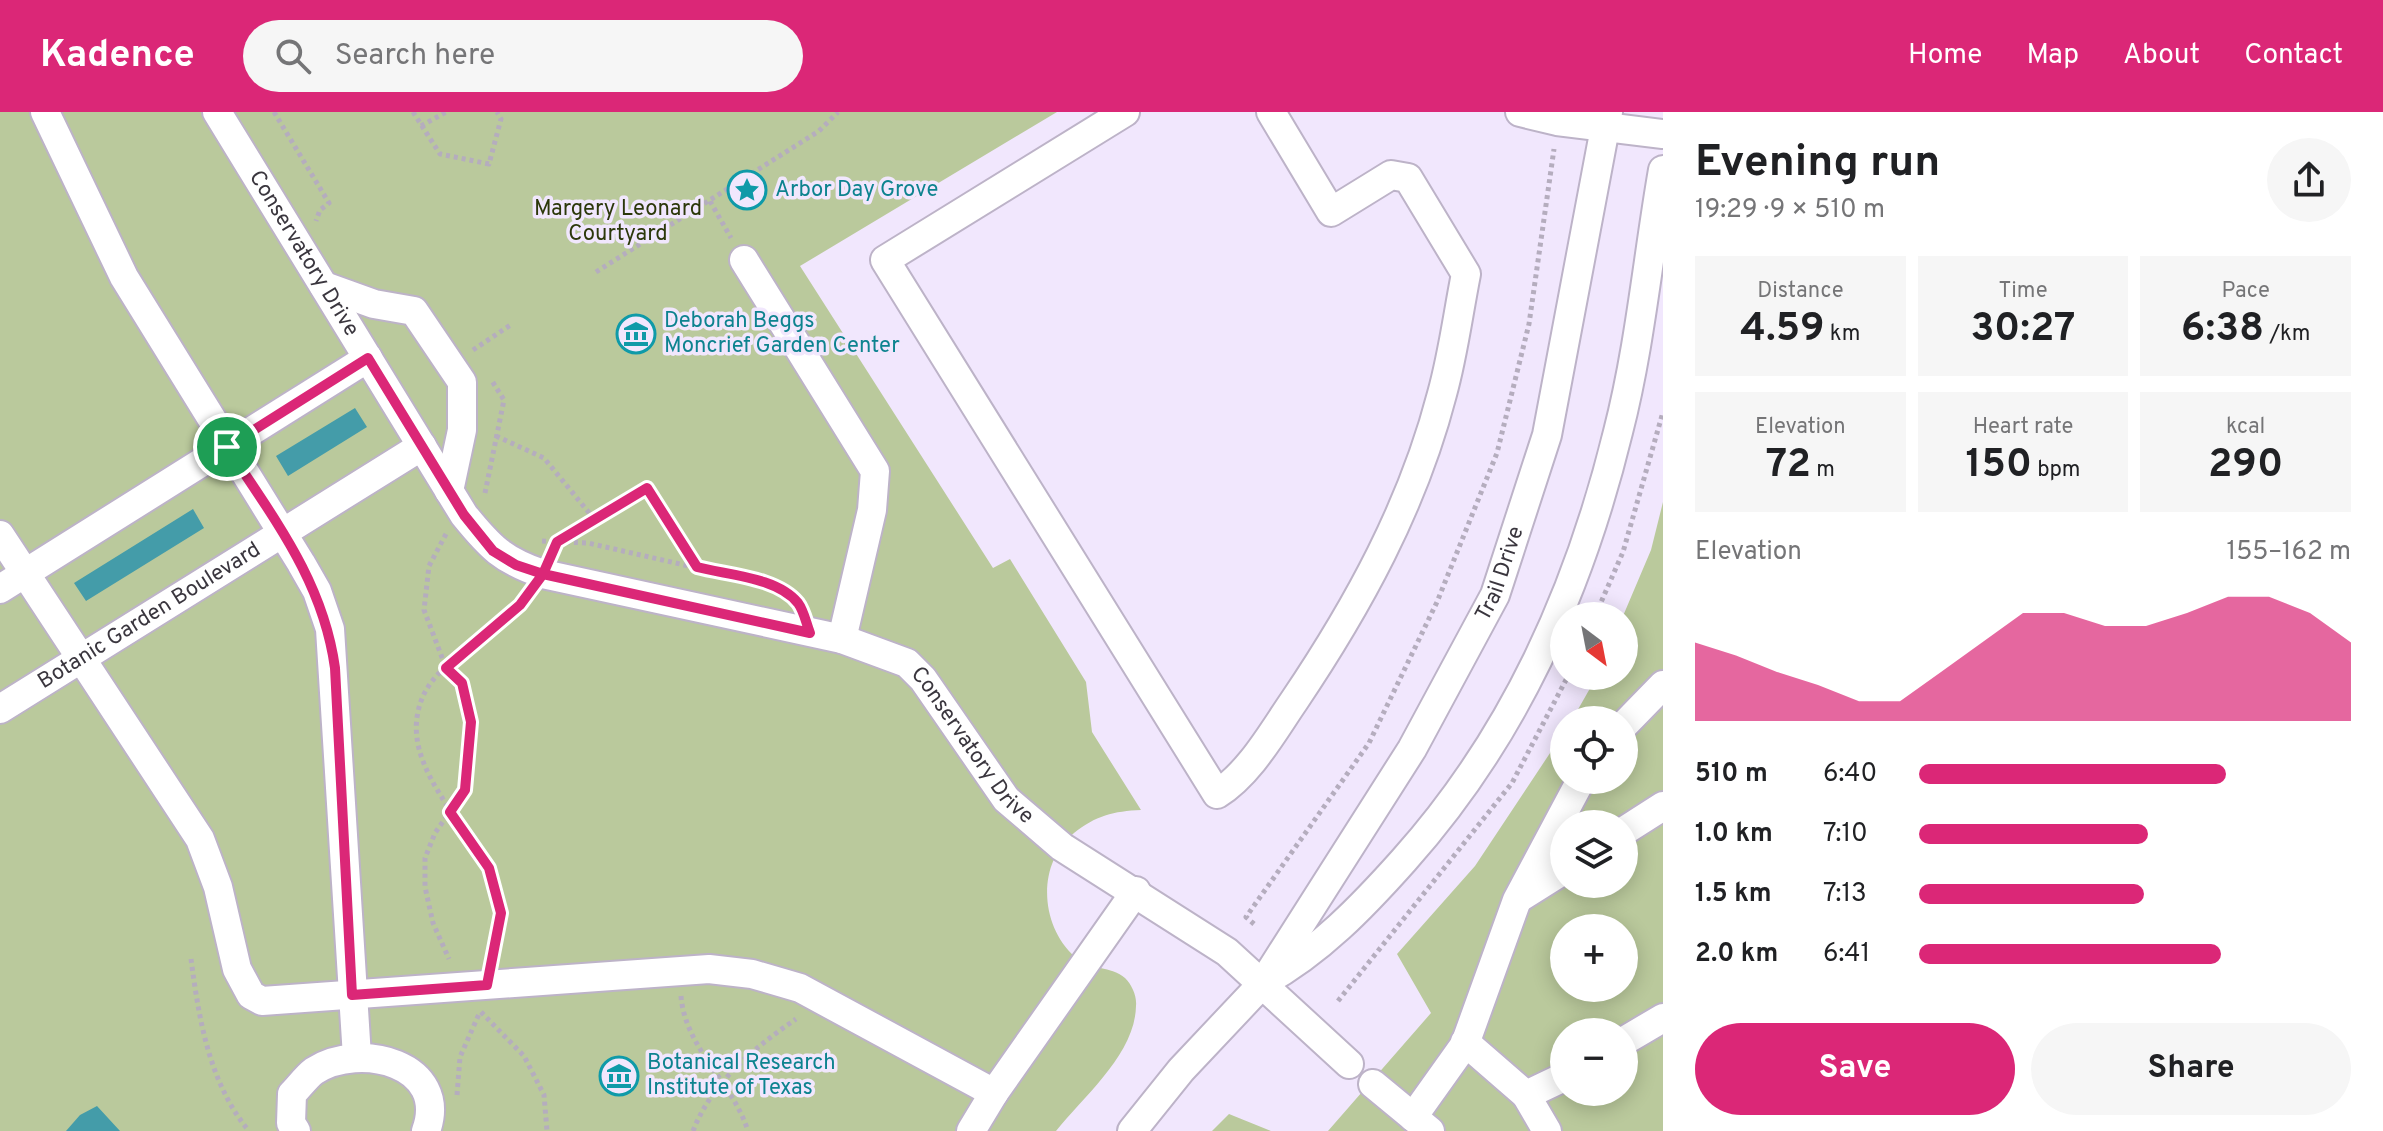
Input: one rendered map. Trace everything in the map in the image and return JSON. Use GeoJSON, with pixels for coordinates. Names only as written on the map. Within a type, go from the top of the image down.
{"type":"FeatureCollection","features":[{"type":"Feature","properties":{"kind":"street"},"geometry":{"type":"LineString","coordinates":[[45,112],[124,277],[317,591],[330,629],[335,668],[357,1057]]}},
{"type":"Feature","properties":{"kind":"street","name":"Conservatory Drive"},"geometry":{"type":"LineString","coordinates":[[217,112],[449,491],[475,507],[493,551],[516,565],[543,574],[842,639],[907,663],[923,679],[1006,799],[1062,847],[1136,891],[1227,952],[1349,1064]]}},
{"type":"Feature","properties":{"kind":"street"},"geometry":{"type":"LineString","coordinates":[[1125,112],[885,260],[1217,794],[1235,783],[1277,727],[1376,568],[1414,479],[1442,394],[1466,274],[1408,178],[1391,175],[1331,212],[1271,112]]}},
{"type":"Feature","properties":{"kind":"street"},"geometry":{"type":"LineString","coordinates":[[1520,112],[1557,121],[1607,120],[1663,134]]}},
{"type":"Feature","properties":{"kind":"street","name":"Trail Drive"},"geometry":{"type":"LineString","coordinates":[[1132,1131],[1181,1070],[1263,983],[1412,749],[1495,595],[1547,435],[1607,120]]}},
{"type":"Feature","properties":{"kind":"street","name":"Trail Drive"},"geometry":{"type":"LineString","coordinates":[[1263,983],[1298,964],[1370,898],[1446,812],[1493,746],[1529,677],[1566,596],[1596,511],[1619,429],[1663,170]]}},
{"type":"Feature","properties":{"kind":"street"},"geometry":{"type":"LineString","coordinates":[[744,260],[875,471],[872,510],[842,639]]}},
{"type":"Feature","properties":{"kind":"street"},"geometry":{"type":"LineString","coordinates":[[324,286],[374,304],[414,311],[462,382],[462,430],[449,491]]}},
{"type":"Feature","properties":{"kind":"street"},"geometry":{"type":"LineString","coordinates":[[0,589],[368,358]]}},
{"type":"Feature","properties":{"kind":"street","name":"Botanic Garden Boulevard"},"geometry":{"type":"LineString","coordinates":[[0,709],[422,446]]}},
{"type":"Feature","properties":{"kind":"street"},"geometry":{"type":"LineString","coordinates":[[0,535],[200,839],[218,887],[237,969],[251,995],[262,1001],[709,969],[752,974],[800,988],[823,999],[994,1093]]}},
{"type":"Feature","properties":{"kind":"street"},"geometry":{"type":"LineString","coordinates":[[1638,711],[1663,685]]}},
{"type":"Feature","properties":{"kind":"street"},"geometry":{"type":"LineString","coordinates":[[1373,1084],[1421,1124],[1465,1042],[1517,900],[1574,794]]}},
{"type":"Feature","properties":{"kind":"street"},"geometry":{"type":"LineString","coordinates":[[1638,822],[1663,806]]}},
{"type":"Feature","properties":{"kind":"street"},"geometry":{"type":"LineString","coordinates":[[1517,900],[1550,879]]}},
{"type":"Feature","properties":{"kind":"street"},"geometry":{"type":"LineString","coordinates":[[971,1131],[994,1093],[1136,891]]}},
{"type":"Feature","properties":{"kind":"street"},"geometry":{"type":"LineString","coordinates":[[1638,1033],[1663,1018]]}},
{"type":"Feature","properties":{"kind":"street"},"geometry":{"type":"LineString","coordinates":[[1465,1042],[1526,1095],[1547,1131]]}},
{"type":"Feature","properties":{"kind":"street"},"geometry":{"type":"LineString","coordinates":[[296,1131],[291,1123],[292,1094],[313,1072],[357,1057],[389,1061],[414,1074],[425,1091],[431,1116],[426,1131]]}},
{"type":"Feature","properties":{"kind":"street"},"geometry":{"type":"LineString","coordinates":[[1526,1095],[1550,1084]]}},
{"type":"Feature","properties":{"kind":"path"},"geometry":{"type":"LineString","coordinates":[[274,112],[329,203],[320,210],[317,228]]}},
{"type":"Feature","properties":{"kind":"path"},"geometry":{"type":"LineString","coordinates":[[413,112],[440,154],[489,164],[501,119],[497,112]]}},
{"type":"Feature","properties":{"kind":"path"},"geometry":{"type":"LineString","coordinates":[[421,126],[446,112]]}},
{"type":"Feature","properties":{"kind":"path"},"geometry":{"type":"LineString","coordinates":[[596,272],[819,131],[838,112]]}},
{"type":"Feature","properties":{"kind":"path"},"geometry":{"type":"LineString","coordinates":[[1254,924],[1246,917],[1369,743],[1437,602],[1497,453],[1529,324],[1557,121]]}},
{"type":"Feature","properties":{"kind":"path"},"geometry":{"type":"LineString","coordinates":[[710,201],[744,260]]}},
{"type":"Feature","properties":{"kind":"path"},"geometry":{"type":"LineString","coordinates":[[473,350],[512,324]]}},
{"type":"Feature","properties":{"kind":"path"},"geometry":{"type":"LineString","coordinates":[[457,1098],[460,1057],[480,1015],[476,986],[433,923],[425,887],[425,858],[435,833],[465,790],[471,722],[462,683],[446,668],[424,610],[429,566],[439,542],[475,507],[496,436],[504,400],[489,376]]}},
{"type":"Feature","properties":{"kind":"path"},"geometry":{"type":"LineString","coordinates":[[1601,602],[1623,552],[1663,412]]}},
{"type":"Feature","properties":{"kind":"path"},"geometry":{"type":"LineString","coordinates":[[496,436],[544,458],[595,520]]}},
{"type":"Feature","properties":{"kind":"path"},"geometry":{"type":"LineString","coordinates":[[547,1131],[544,1095],[524,1056],[480,1015],[476,986],[501,913],[489,868],[450,812],[424,762],[417,730],[424,694],[446,668],[520,605],[543,574],[557,542],[647,488],[697,567]]}},
{"type":"Feature","properties":{"kind":"path"},"geometry":{"type":"LineString","coordinates":[[533,542],[588,543],[772,585],[800,605],[810,633]]}},
{"type":"Feature","properties":{"kind":"path"},"geometry":{"type":"LineString","coordinates":[[1338,1001],[1512,783],[1561,690]]}},
{"type":"Feature","properties":{"kind":"path"},"geometry":{"type":"LineString","coordinates":[[191,959],[200,1030],[218,1075],[249,1131]]}},
{"type":"Feature","properties":{"kind":"path"},"geometry":{"type":"LineString","coordinates":[[680,971],[682,1009],[693,1039],[742,1110],[748,1131]]}},
{"type":"Feature","properties":{"kind":"path"},"geometry":{"type":"LineString","coordinates":[[693,1131],[723,1081],[758,1045],[823,999]]}},
{"type":"Feature","properties":{"kind":"green space","name":"Margery Leonard Courtyard"},"geometry":{"type":"Polygon","coordinates":[[[0,112],[1057,112],[800,266],[993,568],[1010,559],[1086,682],[1092,732],[1141,810],[1105,816],[1082,827],[1062,846],[1048,878],[1049,912],[1063,944],[1081,961],[1120,974],[1134,991],[1136,1002],[1133,1024],[1118,1057],[1056,1131],[0,1131],[0,112]]]}},
{"type":"Feature","properties":{"kind":"green space"},"geometry":{"type":"Polygon","coordinates":[[[1663,502],[1663,1131],[1328,1131],[1431,1013],[1397,954],[1475,866],[1550,753],[1550,794],[1638,794],[1638,706],[1580,706],[1589,690],[1638,690],[1638,602],[1629,602],[1651,550],[1663,502]]]}},
{"type":"Feature","properties":{"kind":"green space"},"geometry":{"type":"Polygon","coordinates":[[[1229,1114],[1271,1131],[1212,1131],[1229,1114]]]}},
{"type":"Feature","properties":{"kind":"water"},"geometry":{"type":"Polygon","coordinates":[[[355,408],[367,427],[288,476],[276,456],[355,408]]]}},
{"type":"Feature","properties":{"kind":"water"},"geometry":{"type":"Polygon","coordinates":[[[193,509],[204,528],[86,601],[74,583],[193,509]]]}},
{"type":"Feature","properties":{"kind":"water"},"geometry":{"type":"Polygon","coordinates":[[[97,1106],[120,1131],[66,1131],[80,1115],[97,1106]]]}},
{"type":"Feature","properties":{"kind":"place","name":"Arbor Day Grove"},"geometry":{"type":"Point","coordinates":[747,190]}},
{"type":"Feature","properties":{"kind":"place","name":"Deborah Beggs Moncrief Garden Center"},"geometry":{"type":"Point","coordinates":[636,334]}},
{"type":"Feature","properties":{"kind":"place","name":"Botanical Research Institute of Texas"},"geometry":{"type":"Point","coordinates":[619,1076]}},
{"type":"Feature","properties":{"kind":"route"},"geometry":{"type":"LineString","coordinates":[[227,447],[317,591],[330,629],[335,668],[352,995],[487,985],[501,913],[489,868],[450,812],[465,790],[471,722],[462,683],[446,668],[520,605],[543,574],[810,633],[800,605],[772,585],[697,567],[647,488],[557,542],[543,574],[516,565],[493,551],[464,515],[368,358],[227,447]]}}]}
